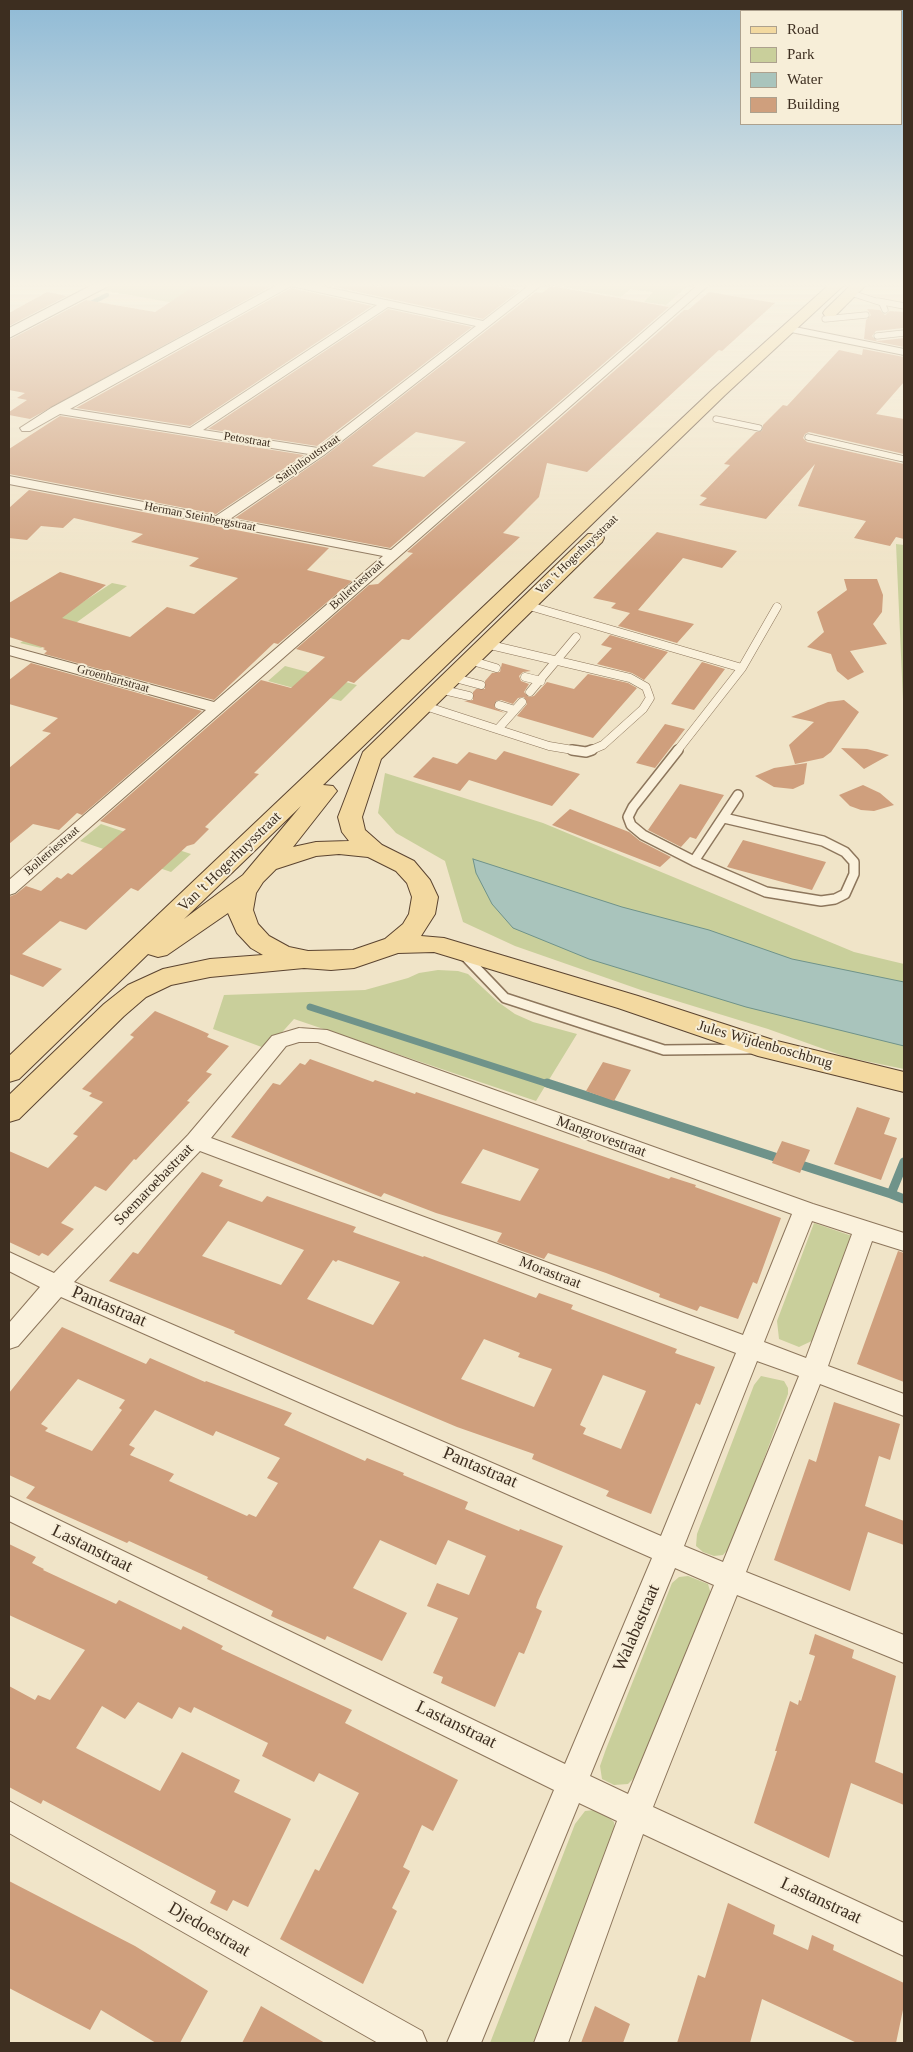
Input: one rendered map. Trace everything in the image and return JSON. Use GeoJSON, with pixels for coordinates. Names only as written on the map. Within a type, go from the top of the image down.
{"type":"FeatureCollection","features":[{"type":"Feature","properties":{"kind":"main road","name":"Van 't Hogerhuysstraat"},"geometry":{"type":"LineString","coordinates":[[9,1072],[362,737],[733,379]]}},
{"type":"Feature","properties":{"kind":"main road"},"geometry":{"type":"LineString","coordinates":[[674,460],[760,379]]}},
{"type":"Feature","properties":{"kind":"main road","name":"Van 't Hogerhuysstraat"},"geometry":{"type":"LineString","coordinates":[[373,850],[354,832],[350,817],[371,757],[610,523]]}},
{"type":"Feature","properties":{"kind":"main road","name":"Van 't Hogerhuysstraat"},"geometry":{"type":"LineString","coordinates":[[98,988],[218,908],[261,870],[333,780],[362,737]]}},
{"type":"Feature","properties":{"kind":"main road"},"geometry":{"type":"LineString","coordinates":[[339,847],[373,850],[405,866],[418,880],[425,897],[422,914],[412,930],[394,945],[354,959],[331,962],[308,960],[281,954],[260,942],[246,927],[240,910],[243,893],[261,870],[316,849],[339,847]]}},
{"type":"Feature","properties":{"kind":"main road","name":"Jules Wijdenboschbrug"},"geometry":{"type":"LineString","coordinates":[[422,914],[448,930],[628,1002]]}},
{"type":"Feature","properties":{"kind":"main road","name":"Jules Wijdenboschbrug"},"geometry":{"type":"LineString","coordinates":[[394,945],[435,944],[628,1002],[768,1049],[904,1082]]}},
{"type":"Feature","properties":{"kind":"main road"},"geometry":{"type":"LineString","coordinates":[[9,1112],[114,1010],[137,992],[163,978],[210,968],[308,960]]}},
{"type":"Feature","properties":{"kind":"street"},"geometry":{"type":"LineString","coordinates":[[26,428],[113,379]]}},
{"type":"Feature","properties":{"kind":"street"},"geometry":{"type":"LineString","coordinates":[[193,431],[272,379]]}},
{"type":"Feature","properties":{"kind":"street","name":"Satijnhoutstraat"},"geometry":{"type":"LineString","coordinates":[[218,521],[320,452],[415,379]]}},
{"type":"Feature","properties":{"kind":"street","name":"Bolletriestraat"},"geometry":{"type":"LineString","coordinates":[[9,888],[595,379]]}},
{"type":"Feature","properties":{"kind":"street","name":"Petostraat"},"geometry":{"type":"LineString","coordinates":[[55,410],[320,452]]}},
{"type":"Feature","properties":{"kind":"street","name":"Herman Steinbergstraat"},"geometry":{"type":"LineString","coordinates":[[9,480],[392,554]]}},
{"type":"Feature","properties":{"kind":"street"},"geometry":{"type":"LineString","coordinates":[[9,663],[15,652]]}},
{"type":"Feature","properties":{"kind":"street","name":"Groenhartstraat"},"geometry":{"type":"LineString","coordinates":[[15,652],[218,708]]}},
{"type":"Feature","properties":{"kind":"street","name":"Soemaroebastraat"},"geometry":{"type":"LineString","coordinates":[[9,1340],[57,1285],[196,1141],[279,1041],[299,1035]]}},
{"type":"Feature","properties":{"kind":"street","name":"Mangrovestraat"},"geometry":{"type":"LineString","coordinates":[[299,1035],[320,1035],[805,1210],[904,1242]]}},
{"type":"Feature","properties":{"kind":"street","name":"Morastraat"},"geometry":{"type":"LineString","coordinates":[[196,1141],[904,1406]]}},
{"type":"Feature","properties":{"kind":"street","name":"Walabastraat"},"geometry":{"type":"LineString","coordinates":[[464,2043],[669,1550],[805,1210]]}},
{"type":"Feature","properties":{"kind":"street"},"geometry":{"type":"LineString","coordinates":[[551,2043],[635,1814],[732,1578],[813,1372],[865,1230]]}},
{"type":"Feature","properties":{"kind":"street","name":"Pantastraat"},"geometry":{"type":"LineString","coordinates":[[9,1261],[57,1285],[732,1578],[904,1649]]}},
{"type":"Feature","properties":{"kind":"street","name":"Lastanstraat"},"geometry":{"type":"LineString","coordinates":[[9,1508],[635,1814],[904,1940]]}},
{"type":"Feature","properties":{"kind":"street","name":"Djedoestraat"},"geometry":{"type":"LineString","coordinates":[[9,1816],[410,2043]]}},
{"type":"Feature","properties":{"kind":"lane"},"geometry":{"type":"LineString","coordinates":[[716,419],[759,428]]}},
{"type":"Feature","properties":{"kind":"lane"},"geometry":{"type":"LineString","coordinates":[[808,437],[904,459]]}},
{"type":"Feature","properties":{"kind":"lane"},"geometry":{"type":"LineString","coordinates":[[526,606],[742,668]]}},
{"type":"Feature","properties":{"kind":"lane"},"geometry":{"type":"LineString","coordinates":[[724,818],[823,841],[846,852],[854,862],[854,874],[845,894],[835,899],[821,901],[766,892],[694,861],[643,835],[632,825],[628,817],[633,807],[742,668],[777,607]]}},
{"type":"Feature","properties":{"kind":"lane"},"geometry":{"type":"LineString","coordinates":[[530,692],[576,637]]}},
{"type":"Feature","properties":{"kind":"lane"},"geometry":{"type":"LineString","coordinates":[[422,705],[549,746],[586,752],[603,745],[644,709],[650,698],[646,686],[630,678],[486,644]]}},
{"type":"Feature","properties":{"kind":"lane"},"geometry":{"type":"LineString","coordinates":[[469,660],[496,668]]}},
{"type":"Feature","properties":{"kind":"lane"},"geometry":{"type":"LineString","coordinates":[[525,676],[541,681]]}},
{"type":"Feature","properties":{"kind":"lane"},"geometry":{"type":"LineString","coordinates":[[445,683],[481,685]]}},
{"type":"Feature","properties":{"kind":"lane"},"geometry":{"type":"LineString","coordinates":[[445,683],[469,696]]}},
{"type":"Feature","properties":{"kind":"lane"},"geometry":{"type":"LineString","coordinates":[[498,729],[522,702]]}},
{"type":"Feature","properties":{"kind":"lane"},"geometry":{"type":"LineString","coordinates":[[499,705],[515,710]]}},
{"type":"Feature","properties":{"kind":"lane"},"geometry":{"type":"LineString","coordinates":[[694,861],[738,795]]}},
{"type":"Feature","properties":{"kind":"lane"},"geometry":{"type":"LineString","coordinates":[[463,953],[505,998],[664,1050],[768,1049]]}},
{"type":"Feature","properties":{"kind":"green space"},"geometry":{"type":"Polygon","coordinates":[[[896,544],[904,545],[904,722],[896,544]]]}},
{"type":"Feature","properties":{"kind":"green space"},"geometry":{"type":"Polygon","coordinates":[[[112,583],[127,586],[41,648],[20,643],[112,583]]]}},
{"type":"Feature","properties":{"kind":"green space"},"geometry":{"type":"Polygon","coordinates":[[[285,666],[357,685],[341,701],[268,681],[285,666]]]}},
{"type":"Feature","properties":{"kind":"green space"},"geometry":{"type":"Polygon","coordinates":[[[385,773],[543,823],[854,952],[904,964],[904,1069],[846,1057],[768,1029],[641,990],[515,946],[463,922],[445,861],[396,833],[378,813],[385,773]]]}},
{"type":"Feature","properties":{"kind":"green space"},"geometry":{"type":"Polygon","coordinates":[[[101,824],[191,854],[171,872],[80,841],[101,824]]]}},
{"type":"Feature","properties":{"kind":"green space"},"geometry":{"type":"Polygon","coordinates":[[[438,970],[458,971],[468,974],[498,1002],[515,1014],[533,1022],[577,1034],[536,1101],[294,1019],[267,1049],[213,1029],[224,995],[365,990],[419,973],[438,970]]]}},
{"type":"Feature","properties":{"kind":"green space"},"geometry":{"type":"Polygon","coordinates":[[[814,1223],[852,1236],[816,1339],[799,1347],[779,1339],[777,1321],[814,1223]]]}},
{"type":"Feature","properties":{"kind":"green space"},"geometry":{"type":"Polygon","coordinates":[[[761,1376],[784,1381],[788,1388],[788,1394],[732,1545],[723,1555],[714,1556],[703,1552],[696,1546],[697,1534],[754,1385],[761,1376]]]}},
{"type":"Feature","properties":{"kind":"green space"},"geometry":{"type":"Polygon","coordinates":[[[688,1576],[708,1584],[711,1594],[636,1776],[628,1784],[614,1785],[602,1779],[600,1766],[606,1749],[672,1583],[679,1577],[688,1576]]]}},
{"type":"Feature","properties":{"kind":"green space"},"geometry":{"type":"Polygon","coordinates":[[[594,1810],[605,1814],[614,1822],[615,1831],[534,2043],[490,2043],[575,1824],[585,1811],[594,1810]]]}},
{"type":"Feature","properties":{"kind":"water"},"geometry":{"type":"Polygon","coordinates":[[[473,859],[622,907],[709,930],[792,959],[904,982],[904,1046],[746,1007],[589,959],[513,928],[492,904],[476,873],[473,859]]]}},
{"type":"Feature","properties":{"kind":"building"},"geometry":{"type":"Polygon","coordinates":[[[9,379],[103,379],[30,419],[9,415],[9,412],[27,400],[17,398],[25,393],[9,390],[9,379]]]}},
{"type":"Feature","properties":{"kind":"building"},"geometry":{"type":"Polygon","coordinates":[[[128,379],[262,379],[190,426],[76,408],[128,379]]]}},
{"type":"Feature","properties":{"kind":"building"},"geometry":{"type":"Polygon","coordinates":[[[283,379],[405,379],[317,446],[208,429],[283,379]]]}},
{"type":"Feature","properties":{"kind":"building"},"geometry":{"type":"Polygon","coordinates":[[[424,379],[586,379],[390,548],[235,518],[325,456],[424,379]],[[416,432],[372,466],[424,477],[466,442],[416,432]]]}},
{"type":"Feature","properties":{"kind":"building"},"geometry":{"type":"Polygon","coordinates":[[[605,379],[688,379],[587,472],[547,463],[539,497],[503,533],[520,537],[409,640],[402,639],[354,683],[348,681],[254,773],[259,774],[205,827],[209,829],[194,844],[187,846],[138,891],[131,888],[86,930],[60,921],[22,954],[62,969],[43,987],[9,974],[9,897],[26,886],[41,891],[57,877],[61,879],[68,873],[72,875],[126,829],[100,821],[261,680],[291,688],[325,657],[296,649],[369,585],[378,584],[413,553],[407,552],[605,379]]]}},
{"type":"Feature","properties":{"kind":"building"},"geometry":{"type":"Polygon","coordinates":[[[812,379],[904,379],[904,382],[876,414],[904,419],[904,454],[809,432],[803,438],[807,442],[904,464],[904,539],[896,537],[890,546],[854,538],[866,521],[798,506],[815,464],[766,519],[699,505],[707,498],[700,496],[730,465],[724,464],[756,432],[762,431],[763,425],[783,405],[787,406],[812,379]]]}},
{"type":"Feature","properties":{"kind":"building"},"geometry":{"type":"Polygon","coordinates":[[[60,416],[304,455],[216,514],[9,474],[9,449],[60,416]]]}},
{"type":"Feature","properties":{"kind":"building"},"geometry":{"type":"Polygon","coordinates":[[[29,490],[329,548],[307,570],[352,581],[278,644],[274,643],[214,700],[44,654],[47,651],[43,649],[45,648],[9,637],[9,603],[60,572],[106,585],[62,618],[130,637],[167,607],[194,614],[238,578],[189,566],[199,558],[131,542],[143,534],[74,518],[63,528],[41,526],[27,540],[9,538],[9,508],[29,490]]]}},
{"type":"Feature","properties":{"kind":"building"},"geometry":{"type":"Polygon","coordinates":[[[657,532],[737,551],[722,568],[683,558],[638,610],[694,624],[677,643],[618,626],[630,613],[611,608],[616,603],[593,598],[657,532]]]}},
{"type":"Feature","properties":{"kind":"building"},"geometry":{"type":"Polygon","coordinates":[[[844,579],[877,579],[883,595],[882,612],[873,624],[887,644],[850,651],[864,672],[848,680],[837,671],[831,654],[807,647],[824,632],[817,612],[847,590],[844,579]]]}},
{"type":"Feature","properties":{"kind":"building"},"geometry":{"type":"Polygon","coordinates":[[[610,635],[668,652],[644,680],[632,673],[597,664],[612,648],[601,645],[610,635]]]}},
{"type":"Feature","properties":{"kind":"building"},"geometry":{"type":"Polygon","coordinates":[[[702,662],[725,669],[694,710],[671,704],[702,662]]]}},
{"type":"Feature","properties":{"kind":"building"},"geometry":{"type":"Polygon","coordinates":[[[31,663],[202,711],[82,815],[77,813],[59,830],[33,824],[9,844],[9,768],[51,733],[42,731],[58,718],[9,704],[9,680],[31,663]]]}},
{"type":"Feature","properties":{"kind":"building"},"geometry":{"type":"Polygon","coordinates":[[[502,663],[531,671],[523,672],[519,676],[521,681],[529,684],[524,692],[529,697],[534,696],[547,682],[574,689],[588,674],[628,683],[637,688],[593,738],[517,716],[527,704],[524,697],[518,698],[513,704],[501,700],[496,701],[495,708],[505,713],[464,701],[473,700],[473,692],[476,689],[485,689],[485,681],[492,673],[500,672],[502,663]]]}},
{"type":"Feature","properties":{"kind":"building"},"geometry":{"type":"Polygon","coordinates":[[[844,700],[859,712],[831,752],[823,758],[795,764],[789,745],[814,722],[791,717],[828,702],[844,700]]]}},
{"type":"Feature","properties":{"kind":"building"},"geometry":{"type":"Polygon","coordinates":[[[665,724],[685,729],[655,768],[636,763],[665,724]]]}},
{"type":"Feature","properties":{"kind":"building"},"geometry":{"type":"Polygon","coordinates":[[[841,748],[867,749],[889,755],[864,769],[841,748]]]}},
{"type":"Feature","properties":{"kind":"building"},"geometry":{"type":"Polygon","coordinates":[[[504,751],[580,774],[552,806],[469,780],[460,791],[413,777],[433,757],[457,764],[469,752],[496,760],[504,751]]]}},
{"type":"Feature","properties":{"kind":"building"},"geometry":{"type":"Polygon","coordinates":[[[807,763],[804,784],[793,789],[774,787],[755,776],[774,768],[807,763]]]}},
{"type":"Feature","properties":{"kind":"building"},"geometry":{"type":"Polygon","coordinates":[[[680,784],[724,795],[696,839],[690,837],[681,847],[648,830],[680,784]]]}},
{"type":"Feature","properties":{"kind":"building"},"geometry":{"type":"Polygon","coordinates":[[[863,785],[880,793],[894,805],[874,811],[861,810],[850,806],[839,795],[863,785]]]}},
{"type":"Feature","properties":{"kind":"building"},"geometry":{"type":"Polygon","coordinates":[[[570,809],[629,832],[640,841],[671,857],[660,867],[552,825],[570,809]]]}},
{"type":"Feature","properties":{"kind":"building"},"geometry":{"type":"Polygon","coordinates":[[[743,840],[826,862],[812,890],[727,867],[743,840]]]}},
{"type":"Feature","properties":{"kind":"building"},"geometry":{"type":"Polygon","coordinates":[[[155,1011],[209,1034],[207,1037],[229,1046],[206,1072],[212,1074],[187,1101],[190,1102],[136,1160],[134,1159],[106,1191],[95,1186],[61,1223],[74,1229],[48,1256],[42,1253],[39,1256],[9,1242],[9,1151],[48,1168],[78,1136],[73,1134],[103,1102],[89,1096],[92,1093],[82,1089],[134,1037],[130,1035],[155,1011]]]}},
{"type":"Feature","properties":{"kind":"building"},"geometry":{"type":"Polygon","coordinates":[[[310,1059],[373,1082],[375,1080],[415,1094],[416,1092],[669,1179],[671,1177],[696,1185],[695,1187],[781,1218],[757,1284],[753,1282],[738,1319],[700,1306],[697,1311],[659,1297],[660,1294],[606,1273],[548,1253],[544,1259],[497,1242],[502,1233],[436,1213],[384,1193],[381,1197],[231,1137],[273,1083],[280,1085],[300,1063],[305,1065],[310,1059]],[[483,1149],[461,1183],[520,1201],[539,1169],[483,1149]]]}},
{"type":"Feature","properties":{"kind":"building"},"geometry":{"type":"Polygon","coordinates":[[[603,1062],[631,1070],[614,1101],[586,1091],[603,1062]]]}},
{"type":"Feature","properties":{"kind":"building"},"geometry":{"type":"Polygon","coordinates":[[[857,1107],[890,1118],[884,1134],[897,1138],[881,1180],[834,1164],[857,1107]]]}},
{"type":"Feature","properties":{"kind":"building"},"geometry":{"type":"Polygon","coordinates":[[[782,1141],[810,1150],[800,1173],[772,1163],[782,1141]]]}},
{"type":"Feature","properties":{"kind":"building"},"geometry":{"type":"Polygon","coordinates":[[[202,1172],[223,1180],[219,1186],[262,1202],[267,1196],[356,1227],[353,1232],[424,1256],[536,1298],[539,1293],[573,1305],[571,1309],[677,1349],[675,1353],[715,1367],[700,1405],[696,1403],[651,1514],[606,1496],[609,1491],[532,1459],[534,1454],[457,1427],[234,1333],[235,1331],[109,1281],[133,1252],[138,1254],[202,1172]],[[228,1221],[202,1256],[281,1285],[304,1250],[228,1221]],[[333,1260],[307,1299],[373,1325],[400,1282],[338,1260],[336,1262],[333,1260]],[[484,1339],[461,1379],[534,1407],[552,1369],[518,1357],[520,1353],[484,1339]],[[603,1375],[580,1425],[586,1428],[583,1434],[621,1449],[646,1391],[603,1375]]]}},
{"type":"Feature","properties":{"kind":"building"},"geometry":{"type":"Polygon","coordinates":[[[898,1251],[904,1253],[904,1382],[857,1364],[898,1251]]]}},
{"type":"Feature","properties":{"kind":"building"},"geometry":{"type":"Polygon","coordinates":[[[62,1327],[146,1364],[150,1358],[205,1382],[292,1413],[284,1425],[365,1461],[367,1458],[404,1473],[403,1475],[468,1502],[465,1509],[519,1531],[520,1529],[563,1546],[538,1601],[536,1608],[542,1611],[524,1654],[519,1652],[495,1707],[441,1683],[443,1677],[433,1673],[458,1618],[427,1606],[437,1583],[469,1595],[486,1556],[448,1540],[436,1565],[380,1540],[353,1588],[407,1613],[382,1661],[327,1636],[325,1640],[271,1616],[273,1611],[207,1579],[208,1577],[129,1541],[127,1543],[26,1498],[35,1487],[9,1475],[9,1393],[62,1327]],[[78,1379],[41,1424],[48,1428],[45,1431],[92,1451],[122,1410],[119,1408],[125,1400],[78,1379]],[[155,1410],[129,1445],[135,1448],[130,1455],[174,1474],[169,1481],[247,1516],[249,1514],[256,1517],[278,1483],[267,1478],[280,1458],[216,1431],[213,1436],[155,1410]]]}},
{"type":"Feature","properties":{"kind":"building"},"geometry":{"type":"Polygon","coordinates":[[[834,1402],[900,1424],[890,1460],[879,1456],[865,1506],[904,1521],[904,1545],[868,1532],[850,1591],[774,1560],[809,1459],[816,1462],[834,1402]]]}},
{"type":"Feature","properties":{"kind":"building"},"geometry":{"type":"Polygon","coordinates":[[[9,1544],[36,1557],[32,1563],[43,1570],[116,1604],[119,1600],[181,1630],[183,1626],[223,1646],[221,1649],[352,1710],[345,1723],[458,1780],[433,1831],[422,1825],[403,1867],[410,1871],[392,1908],[397,1911],[363,1984],[280,1939],[315,1869],[319,1871],[359,1793],[319,1773],[314,1782],[262,1756],[268,1743],[194,1707],[191,1713],[179,1707],[172,1719],[138,1702],[125,1719],[102,1706],[76,1748],[160,1791],[182,1752],[240,1780],[234,1792],[291,1819],[248,1907],[233,1900],[227,1911],[210,1903],[216,1891],[43,1800],[41,1804],[9,1787],[9,1686],[35,1700],[38,1695],[50,1700],[85,1650],[9,1615],[9,1544]]]}},
{"type":"Feature","properties":{"kind":"building"},"geometry":{"type":"Polygon","coordinates":[[[815,1634],[854,1650],[852,1658],[896,1676],[875,1762],[904,1774],[904,1805],[851,1783],[829,1858],[754,1823],[777,1751],[775,1751],[790,1701],[798,1705],[799,1700],[801,1701],[815,1656],[809,1654],[815,1634]]]}},
{"type":"Feature","properties":{"kind":"building"},"geometry":{"type":"Polygon","coordinates":[[[9,1881],[135,1946],[208,1991],[180,2043],[156,2043],[101,2010],[90,2030],[9,1988],[9,1881]]]}},
{"type":"Feature","properties":{"kind":"building"},"geometry":{"type":"Polygon","coordinates":[[[728,1903],[775,1925],[773,1934],[808,1950],[812,1935],[834,1945],[833,1950],[904,1983],[904,2005],[896,2043],[857,2043],[762,1999],[750,2043],[677,2043],[698,1975],[705,1978],[728,1903]]]}},
{"type":"Feature","properties":{"kind":"building"},"geometry":{"type":"Polygon","coordinates":[[[261,2006],[325,2043],[242,2043],[261,2006]]]}},
{"type":"Feature","properties":{"kind":"building"},"geometry":{"type":"Polygon","coordinates":[[[595,2006],[630,2024],[623,2043],[581,2043],[595,2006]]]}},
{"type":"Feature","properties":{"kind":"waterway"},"geometry":{"type":"LineString","coordinates":[[310,1007],[551,1085]]}},
{"type":"Feature","properties":{"kind":"waterway"},"geometry":{"type":"LineString","coordinates":[[547,1083],[784,1160]]}},
{"type":"Feature","properties":{"kind":"waterway"},"geometry":{"type":"LineString","coordinates":[[891,1194],[904,1162]]}},
{"type":"Feature","properties":{"kind":"waterway"},"geometry":{"type":"LineString","coordinates":[[795,1163],[891,1194]]}},
{"type":"Feature","properties":{"kind":"waterway"},"geometry":{"type":"LineString","coordinates":[[891,1194],[904,1199]]}}]}
